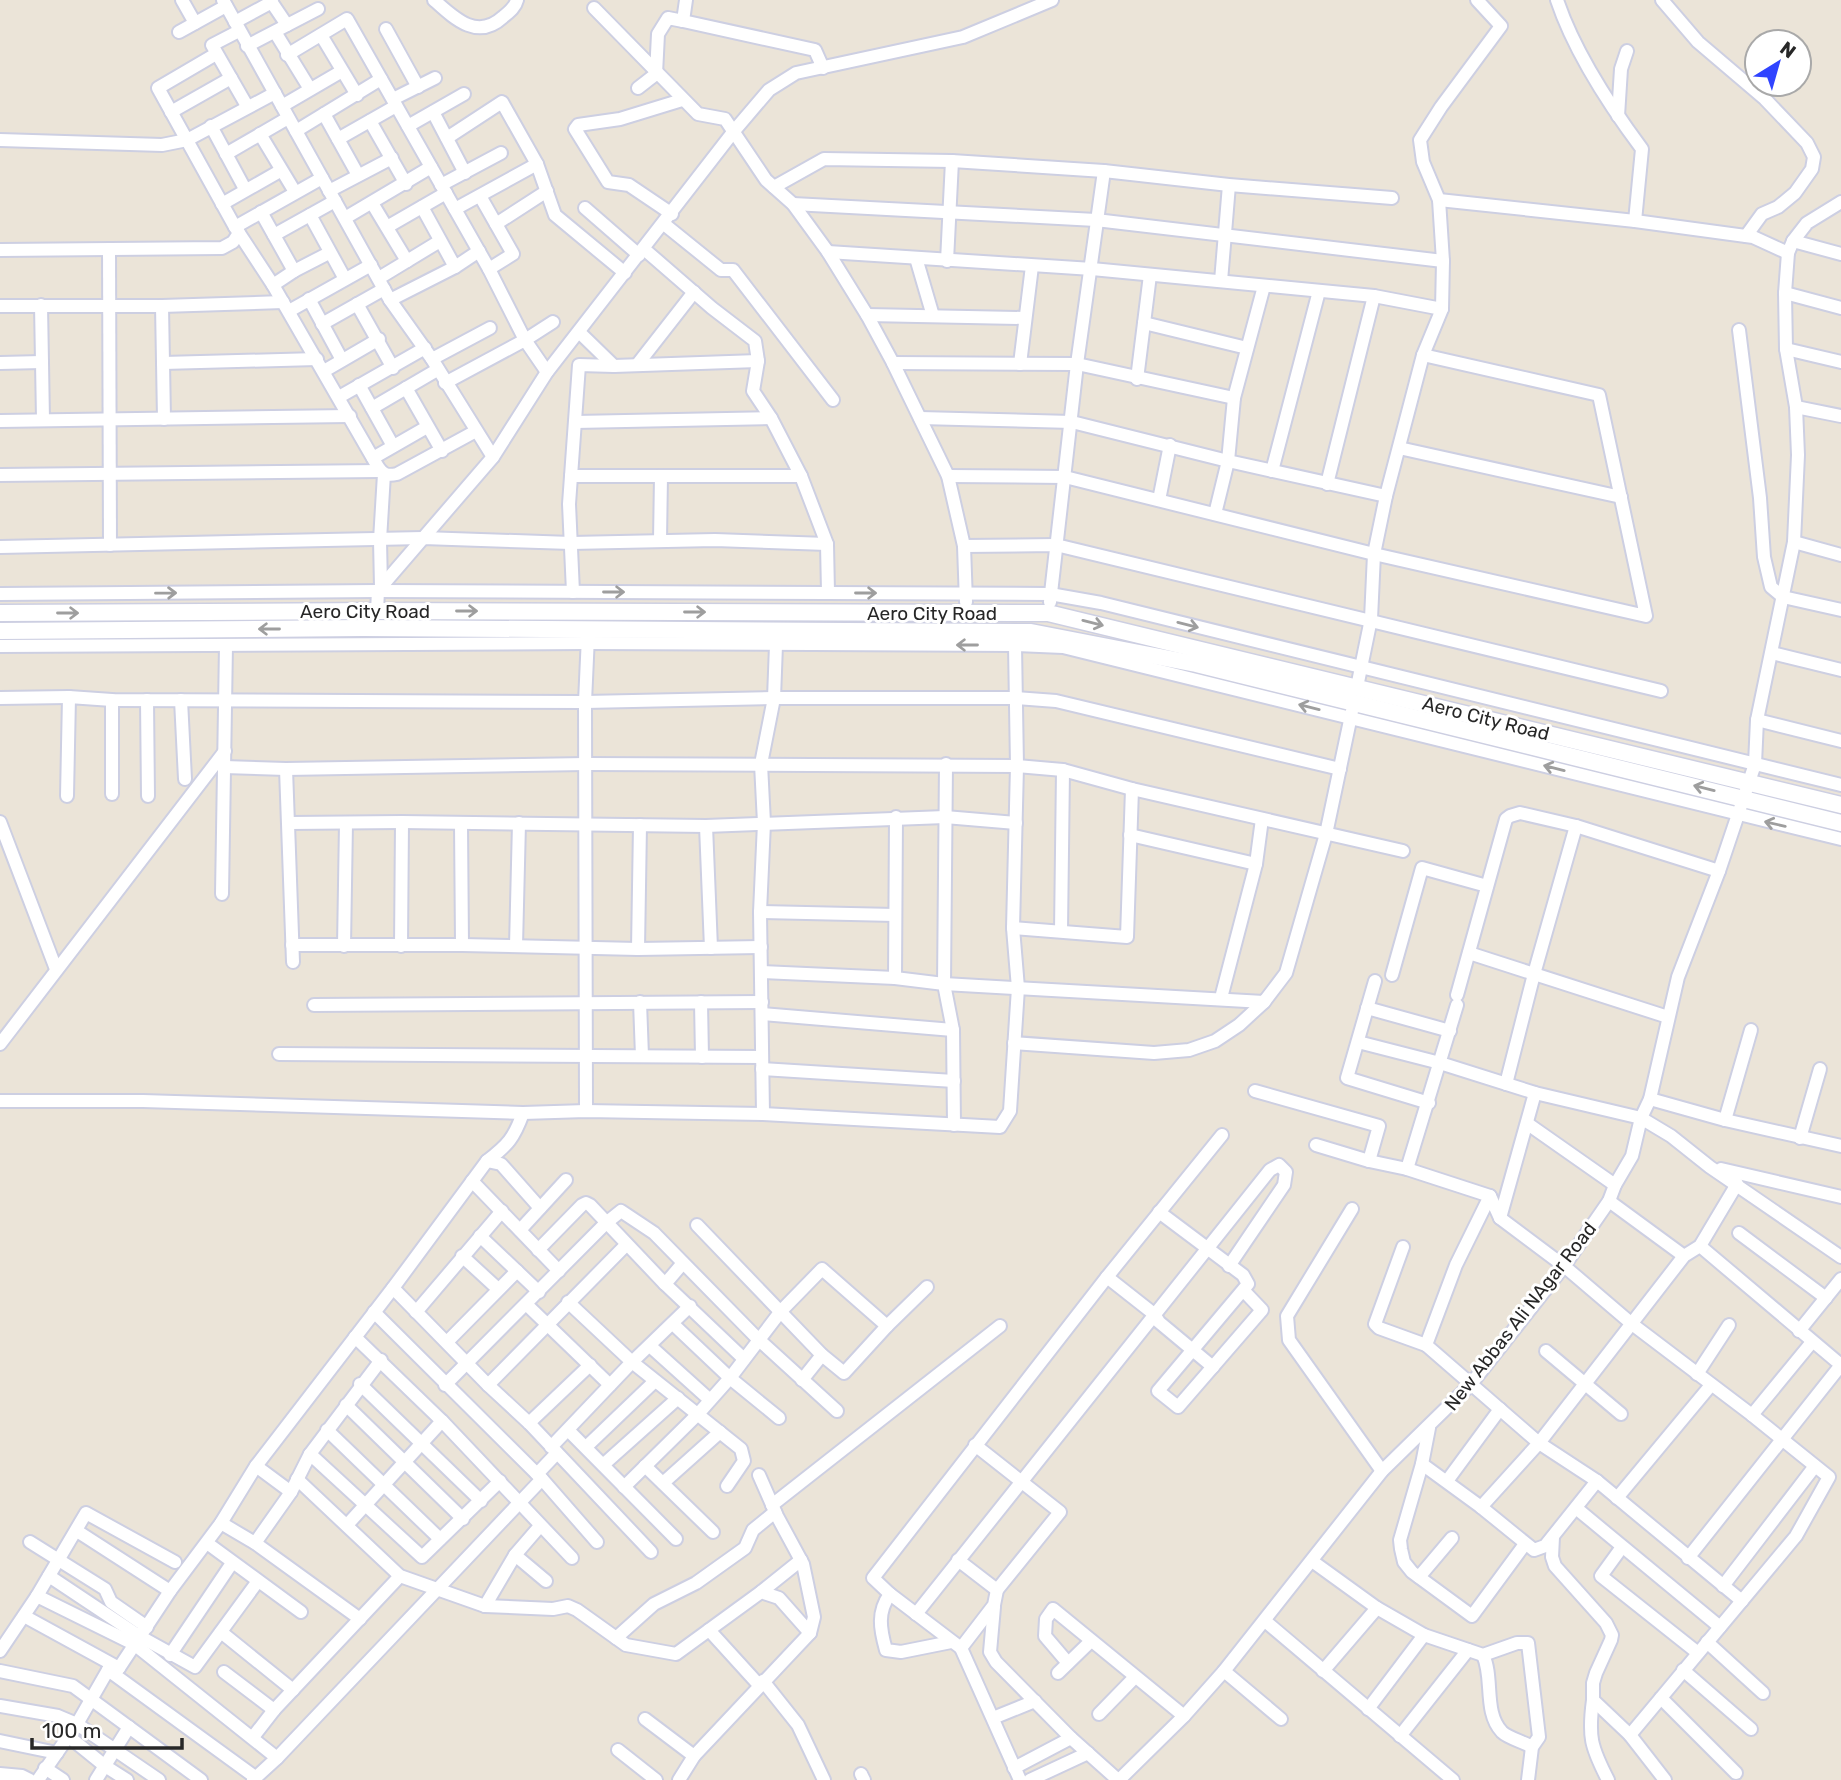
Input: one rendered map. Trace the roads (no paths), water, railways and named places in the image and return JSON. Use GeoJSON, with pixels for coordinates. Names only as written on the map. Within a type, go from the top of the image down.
{"type":"FeatureCollection","features":[{"type":"Feature","properties":{"kind":"street"},"geometry":{"type":"LineString","coordinates":[[182,0],[195,23]]}},
{"type":"Feature","properties":{"kind":"street"},"geometry":{"type":"LineString","coordinates":[[434,0],[460,22],[481,28],[499,21],[516,5],[517,0]]}},
{"type":"Feature","properties":{"kind":"street"},"geometry":{"type":"LineString","coordinates":[[683,21],[687,0]]}},
{"type":"Feature","properties":{"kind":"street"},"geometry":{"type":"LineString","coordinates":[[380,589],[493,457],[547,372],[734,131],[769,90],[796,73],[962,37],[1052,0]]}},
{"type":"Feature","properties":{"kind":"street"},"geometry":{"type":"LineString","coordinates":[[1357,687],[1371,619],[1374,554],[1386,496],[1423,355],[1442,309],[1443,261],[1439,200],[1423,162],[1420,140],[1501,26],[1477,0]]}},
{"type":"Feature","properties":{"kind":"street"},"geometry":{"type":"LineString","coordinates":[[1557,0],[1597,83],[1642,149],[1635,221]]}},
{"type":"Feature","properties":{"kind":"street"},"geometry":{"type":"LineString","coordinates":[[1662,0],[1698,41],[1765,99],[1807,144],[1814,157],[1812,169],[1795,193],[1778,207],[1762,214],[1749,236]]}},
{"type":"Feature","properties":{"kind":"street"},"geometry":{"type":"LineString","coordinates":[[247,106],[212,45],[271,1],[287,25]]}},
{"type":"Feature","properties":{"kind":"street"},"geometry":{"type":"LineString","coordinates":[[179,32],[224,3],[384,289],[493,457]]}},
{"type":"Feature","properties":{"kind":"street"},"geometry":{"type":"LineString","coordinates":[[594,8],[698,114],[725,119],[766,180],[793,204],[828,252],[867,315],[948,476],[964,546],[967,614]]}},
{"type":"Feature","properties":{"kind":"street"},"geometry":{"type":"LineString","coordinates":[[247,46],[318,9]]}},
{"type":"Feature","properties":{"kind":"street"},"geometry":{"type":"LineString","coordinates":[[638,88],[656,74],[658,34],[668,18],[815,50],[823,68]]}},
{"type":"Feature","properties":{"kind":"street"},"geometry":{"type":"LineString","coordinates":[[287,55],[347,19],[489,268],[526,340],[547,372]]}},
{"type":"Feature","properties":{"kind":"street"},"geometry":{"type":"LineString","coordinates":[[386,29],[418,87]]}},
{"type":"Feature","properties":{"kind":"street"},"geometry":{"type":"LineString","coordinates":[[275,32],[310,89]]}},
{"type":"Feature","properties":{"kind":"street"},"geometry":{"type":"LineString","coordinates":[[321,35],[356,95]]}},
{"type":"Feature","properties":{"kind":"street"},"geometry":{"type":"LineString","coordinates":[[1618,117],[1621,69],[1627,51]]}},
{"type":"Feature","properties":{"kind":"street"},"geometry":{"type":"LineString","coordinates":[[216,54],[158,88],[237,230],[274,285],[382,473],[380,589],[377,611]]}},
{"type":"Feature","properties":{"kind":"street"},"geometry":{"type":"LineString","coordinates":[[226,154],[260,134],[310,89],[342,71]]}},
{"type":"Feature","properties":{"kind":"street"},"geometry":{"type":"LineString","coordinates":[[171,112],[231,78]]}},
{"type":"Feature","properties":{"kind":"street"},"geometry":{"type":"LineString","coordinates":[[338,139],[435,78]]}},
{"type":"Feature","properties":{"kind":"street"},"geometry":{"type":"LineString","coordinates":[[296,131],[381,79]]}},
{"type":"Feature","properties":{"kind":"street"},"geometry":{"type":"LineString","coordinates":[[0,140],[162,145],[187,140],[275,93]]}},
{"type":"Feature","properties":{"kind":"street"},"geometry":{"type":"LineString","coordinates":[[408,126],[464,94]]}},
{"type":"Feature","properties":{"kind":"street"},"geometry":{"type":"LineString","coordinates":[[682,100],[620,119],[578,125],[575,129],[608,182],[629,185],[721,270],[733,270],[833,400]]}},
{"type":"Feature","properties":{"kind":"street"},"geometry":{"type":"LineString","coordinates":[[447,138],[502,102],[537,164],[555,215],[625,273]]}},
{"type":"Feature","properties":{"kind":"street"},"geometry":{"type":"LineString","coordinates":[[433,112],[465,173]]}},
{"type":"Feature","properties":{"kind":"street"},"geometry":{"type":"LineString","coordinates":[[324,114],[358,175]]}},
{"type":"Feature","properties":{"kind":"street"},"geometry":{"type":"LineString","coordinates":[[370,121],[406,184]]}},
{"type":"Feature","properties":{"kind":"street"},"geometry":{"type":"LineString","coordinates":[[211,126],[245,189]]}},
{"type":"Feature","properties":{"kind":"street"},"geometry":{"type":"LineString","coordinates":[[260,134],[295,192]]}},
{"type":"Feature","properties":{"kind":"street"},"geometry":{"type":"LineString","coordinates":[[387,227],[422,207],[465,173],[501,153]]}},
{"type":"Feature","properties":{"kind":"street"},"geometry":{"type":"LineString","coordinates":[[274,235],[310,215],[358,175],[392,158]]}},
{"type":"Feature","properties":{"kind":"street"},"geometry":{"type":"LineString","coordinates":[[774,187],[824,159],[952,161],[1392,198]]}},
{"type":"Feature","properties":{"kind":"street"},"geometry":{"type":"LineString","coordinates":[[947,261],[952,161]]}},
{"type":"Feature","properties":{"kind":"street"},"geometry":{"type":"LineString","coordinates":[[455,209],[537,164]]}},
{"type":"Feature","properties":{"kind":"street"},"geometry":{"type":"LineString","coordinates":[[345,218],[431,167]]}},
{"type":"Feature","properties":{"kind":"street"},"geometry":{"type":"LineString","coordinates":[[222,204],[280,171]]}},
{"type":"Feature","properties":{"kind":"street"},"geometry":{"type":"LineString","coordinates":[[1048,613],[1077,364],[1104,172]]}},
{"type":"Feature","properties":{"kind":"street"},"geometry":{"type":"LineString","coordinates":[[0,250],[222,248],[233,242],[237,230],[261,212],[322,178]]}},
{"type":"Feature","properties":{"kind":"street"},"geometry":{"type":"LineString","coordinates":[[1221,281],[1229,185]]}},
{"type":"Feature","properties":{"kind":"street"},"geometry":{"type":"LineString","coordinates":[[496,224],[547,191]]}},
{"type":"Feature","properties":{"kind":"street"},"geometry":{"type":"LineString","coordinates":[[480,196],[513,254],[489,268]]}},
{"type":"Feature","properties":{"kind":"street"},"geometry":{"type":"LineString","coordinates":[[1439,200],[1749,236],[1773,244],[1841,254]]}},
{"type":"Feature","properties":{"kind":"street"},"geometry":{"type":"LineString","coordinates":[[1749,782],[1755,764],[1757,720],[1794,542],[1798,456],[1796,407],[1786,349],[1785,293],[1791,247],[1807,223],[1841,202]]}},
{"type":"Feature","properties":{"kind":"street"},"geometry":{"type":"LineString","coordinates":[[373,203],[407,261]]}},
{"type":"Feature","properties":{"kind":"street"},"geometry":{"type":"LineString","coordinates":[[793,204],[1096,220],[1443,261]]}},
{"type":"Feature","properties":{"kind":"street"},"geometry":{"type":"LineString","coordinates":[[422,207],[455,267]]}},
{"type":"Feature","properties":{"kind":"street"},"geometry":{"type":"LineString","coordinates":[[585,208],[755,341],[758,361],[753,391],[771,418],[801,476],[827,544],[828,592]]}},
{"type":"Feature","properties":{"kind":"street"},"geometry":{"type":"LineString","coordinates":[[261,212],[294,271]]}},
{"type":"Feature","properties":{"kind":"street"},"geometry":{"type":"LineString","coordinates":[[310,215],[345,279]]}},
{"type":"Feature","properties":{"kind":"street"},"geometry":{"type":"LineString","coordinates":[[384,289],[407,261],[440,242]]}},
{"type":"Feature","properties":{"kind":"street"},"geometry":{"type":"LineString","coordinates":[[109,249],[110,545]]}},
{"type":"Feature","properties":{"kind":"street"},"geometry":{"type":"LineString","coordinates":[[323,324],[384,289],[455,267],[479,251]]}},
{"type":"Feature","properties":{"kind":"street"},"geometry":{"type":"LineString","coordinates":[[828,252],[1092,269],[1374,296],[1442,309]]}},
{"type":"Feature","properties":{"kind":"street"},"geometry":{"type":"LineString","coordinates":[[274,285],[329,253]]}},
{"type":"Feature","properties":{"kind":"street"},"geometry":{"type":"LineString","coordinates":[[916,258],[933,317]]}},
{"type":"Feature","properties":{"kind":"street"},"geometry":{"type":"LineString","coordinates":[[0,306],[286,307],[309,299],[371,265]]}},
{"type":"Feature","properties":{"kind":"street"},"geometry":{"type":"LineString","coordinates":[[1020,363],[1032,266]]}},
{"type":"Feature","properties":{"kind":"street"},"geometry":{"type":"LineString","coordinates":[[1138,379],[1150,275]]}},
{"type":"Feature","properties":{"kind":"street"},"geometry":{"type":"LineString","coordinates":[[1215,514],[1228,461],[1234,398],[1265,286]]}},
{"type":"Feature","properties":{"kind":"street"},"geometry":{"type":"LineString","coordinates":[[1272,471],[1319,291]]}},
{"type":"Feature","properties":{"kind":"street"},"geometry":{"type":"LineString","coordinates":[[637,365],[694,292]]}},
{"type":"Feature","properties":{"kind":"street"},"geometry":{"type":"LineString","coordinates":[[1785,293],[1841,309]]}},
{"type":"Feature","properties":{"kind":"street"},"geometry":{"type":"LineString","coordinates":[[1327,484],[1374,296]]}},
{"type":"Feature","properties":{"kind":"street"},"geometry":{"type":"LineString","coordinates":[[309,299],[342,360]]}},
{"type":"Feature","properties":{"kind":"street"},"geometry":{"type":"LineString","coordinates":[[357,304],[393,368]]}},
{"type":"Feature","properties":{"kind":"street"},"geometry":{"type":"LineString","coordinates":[[41,305],[43,420]]}},
{"type":"Feature","properties":{"kind":"street"},"geometry":{"type":"LineString","coordinates":[[162,306],[164,419]]}},
{"type":"Feature","properties":{"kind":"street"},"geometry":{"type":"LineString","coordinates":[[867,315],[1024,318]]}},
{"type":"Feature","properties":{"kind":"street"},"geometry":{"type":"LineString","coordinates":[[445,383],[526,340],[553,322]]}},
{"type":"Feature","properties":{"kind":"street"},"geometry":{"type":"LineString","coordinates":[[1144,323],[1247,348]]}},
{"type":"Feature","properties":{"kind":"street"},"geometry":{"type":"LineString","coordinates":[[339,397],[393,368],[431,359],[490,328]]}},
{"type":"Feature","properties":{"kind":"street"},"geometry":{"type":"LineString","coordinates":[[1738,330],[1760,498],[1767,577],[1771,587],[1783,597],[1841,610]]}},
{"type":"Feature","properties":{"kind":"street"},"geometry":{"type":"LineString","coordinates":[[579,332],[614,366]]}},
{"type":"Feature","properties":{"kind":"street"},"geometry":{"type":"LineString","coordinates":[[324,371],[379,339]]}},
{"type":"Feature","properties":{"kind":"street"},"geometry":{"type":"LineString","coordinates":[[1786,349],[1841,362]]}},
{"type":"Feature","properties":{"kind":"street"},"geometry":{"type":"LineString","coordinates":[[948,476],[1065,477],[1374,554],[1646,615],[1599,395],[1423,355]]}},
{"type":"Feature","properties":{"kind":"street"},"geometry":{"type":"LineString","coordinates":[[163,363],[317,359]]}},
{"type":"Feature","properties":{"kind":"street"},"geometry":{"type":"LineString","coordinates":[[372,408],[406,388],[431,359]]}},
{"type":"Feature","properties":{"kind":"street"},"geometry":{"type":"LineString","coordinates":[[573,592],[569,503],[579,365],[758,361]]}},
{"type":"Feature","properties":{"kind":"street"},"geometry":{"type":"LineString","coordinates":[[0,363],[42,362]]}},
{"type":"Feature","properties":{"kind":"street"},"geometry":{"type":"LineString","coordinates":[[893,363],[1077,364],[1234,398]]}},
{"type":"Feature","properties":{"kind":"street"},"geometry":{"type":"LineString","coordinates":[[359,385],[393,446]]}},
{"type":"Feature","properties":{"kind":"street"},"geometry":{"type":"LineString","coordinates":[[406,388],[442,451]]}},
{"type":"Feature","properties":{"kind":"street"},"geometry":{"type":"LineString","coordinates":[[1796,407],[1841,416]]}},
{"type":"Feature","properties":{"kind":"street"},"geometry":{"type":"LineString","coordinates":[[0,421],[350,416]]}},
{"type":"Feature","properties":{"kind":"street"},"geometry":{"type":"LineString","coordinates":[[575,422],[771,418]]}},
{"type":"Feature","properties":{"kind":"street"},"geometry":{"type":"LineString","coordinates":[[920,418],[1072,422],[1228,461],[1386,496]]}},
{"type":"Feature","properties":{"kind":"street"},"geometry":{"type":"LineString","coordinates":[[373,458],[427,427]]}},
{"type":"Feature","properties":{"kind":"street"},"geometry":{"type":"LineString","coordinates":[[0,475],[382,473],[390,476],[476,431]]}},
{"type":"Feature","properties":{"kind":"street"},"geometry":{"type":"LineString","coordinates":[[1159,500],[1170,445]]}},
{"type":"Feature","properties":{"kind":"street"},"geometry":{"type":"LineString","coordinates":[[1399,448],[1621,497]]}},
{"type":"Feature","properties":{"kind":"street"},"geometry":{"type":"LineString","coordinates":[[571,476],[801,476]]}},
{"type":"Feature","properties":{"kind":"street"},"geometry":{"type":"LineString","coordinates":[[660,541],[661,476]]}},
{"type":"Feature","properties":{"kind":"street"},"geometry":{"type":"LineString","coordinates":[[0,547],[423,538],[571,543],[660,541],[827,544]]}},
{"type":"Feature","properties":{"kind":"street"},"geometry":{"type":"LineString","coordinates":[[1794,542],[1841,555]]}},
{"type":"Feature","properties":{"kind":"street"},"geometry":{"type":"LineString","coordinates":[[964,546],[1056,545],[1661,691]]}},
{"type":"Feature","properties":{"kind":"street"},"geometry":{"type":"LineString","coordinates":[[0,594],[380,589],[1050,594],[1101,603],[1841,785]]}},
{"type":"Feature","properties":{"kind":"street"},"geometry":{"type":"LineString","coordinates":[[763,1114],[760,912],[764,823],[761,764],[774,698],[779,612]]}},
{"type":"Feature","properties":{"kind":"street","name":"Aero City Road"},"geometry":{"type":"LineString","coordinates":[[0,613],[1048,613],[1841,805]]}},
{"type":"Feature","properties":{"kind":"street","name":"Aero City Road"},"geometry":{"type":"LineString","coordinates":[[0,631],[776,637],[1031,632],[1196,664],[1353,710],[1743,798],[1841,823]]}},
{"type":"Feature","properties":{"kind":"street"},"geometry":{"type":"LineString","coordinates":[[0,646],[226,645],[588,636],[585,702],[586,1111]]}},
{"type":"Feature","properties":{"kind":"street"},"geometry":{"type":"LineString","coordinates":[[776,637],[1063,648],[1353,710],[1738,815],[1841,839]]}},
{"type":"Feature","properties":{"kind":"street"},"geometry":{"type":"LineString","coordinates":[[222,894],[226,645]]}},
{"type":"Feature","properties":{"kind":"street"},"geometry":{"type":"LineString","coordinates":[[0,1101],[143,1101],[523,1113],[586,1111],[763,1114],[996,1128],[1003,1124],[1010,1111],[1018,988],[1013,928],[1017,766],[1015,645]]}},
{"type":"Feature","properties":{"kind":"street"},"geometry":{"type":"LineString","coordinates":[[1772,653],[1841,670]]}},
{"type":"Feature","properties":{"kind":"street"},"geometry":{"type":"LineString","coordinates":[[67,796],[69,697]]}},
{"type":"Feature","properties":{"kind":"street"},"geometry":{"type":"LineString","coordinates":[[0,698],[585,702],[774,698],[1015,698],[1056,701],[1340,769]]}},
{"type":"Feature","properties":{"kind":"street"},"geometry":{"type":"LineString","coordinates":[[181,699],[185,779]]}},
{"type":"Feature","properties":{"kind":"street"},"geometry":{"type":"LineString","coordinates":[[112,700],[112,794]]}},
{"type":"Feature","properties":{"kind":"street"},"geometry":{"type":"LineString","coordinates":[[147,700],[148,796]]}},
{"type":"Feature","properties":{"kind":"street"},"geometry":{"type":"LineString","coordinates":[[1014,1043],[1154,1053],[1189,1050],[1223,1036],[1240,1025],[1264,1002],[1286,973],[1326,834],[1353,710]]}},
{"type":"Feature","properties":{"kind":"street"},"geometry":{"type":"LineString","coordinates":[[1757,720],[1841,741]]}},
{"type":"Feature","properties":{"kind":"street"},"geometry":{"type":"LineString","coordinates":[[0,1044],[225,751]]}},
{"type":"Feature","properties":{"kind":"street"},"geometry":{"type":"LineString","coordinates":[[224,767],[286,769],[586,764],[1017,766],[1063,770],[1132,789],[1403,851]]}},
{"type":"Feature","properties":{"kind":"street"},"geometry":{"type":"LineString","coordinates":[[946,764],[944,984],[953,1030],[954,1125]]}},
{"type":"Feature","properties":{"kind":"street"},"geometry":{"type":"LineString","coordinates":[[286,769],[293,962]]}},
{"type":"Feature","properties":{"kind":"street"},"geometry":{"type":"LineString","coordinates":[[1062,932],[1063,770]]}},
{"type":"Feature","properties":{"kind":"street","name":"New Abbas Ali NAgar Road"},"geometry":{"type":"LineString","coordinates":[[1119,1780],[1184,1716],[1224,1671],[1382,1471],[1471,1384],[1564,1266],[1609,1201],[1632,1156],[1641,1118],[1650,1099],[1678,977],[1719,871],[1749,782]]}},
{"type":"Feature","properties":{"kind":"street"},"geometry":{"type":"LineString","coordinates":[[1013,928],[1127,937],[1132,789]]}},
{"type":"Feature","properties":{"kind":"street"},"geometry":{"type":"LineString","coordinates":[[1407,1169],[1450,1031],[1506,820],[1510,816],[1520,813],[1576,826],[1719,871]]}},
{"type":"Feature","properties":{"kind":"street"},"geometry":{"type":"LineString","coordinates":[[289,823],[706,826],[896,817],[1016,822]]}},
{"type":"Feature","properties":{"kind":"street"},"geometry":{"type":"LineString","coordinates":[[895,978],[896,817]]}},
{"type":"Feature","properties":{"kind":"street"},"geometry":{"type":"LineString","coordinates":[[1221,998],[1256,864],[1262,819]]}},
{"type":"Feature","properties":{"kind":"street"},"geometry":{"type":"LineString","coordinates":[[0,822],[56,969]]}},
{"type":"Feature","properties":{"kind":"street"},"geometry":{"type":"LineString","coordinates":[[401,946],[402,822]]}},
{"type":"Feature","properties":{"kind":"street"},"geometry":{"type":"LineString","coordinates":[[345,946],[346,823]]}},
{"type":"Feature","properties":{"kind":"street"},"geometry":{"type":"LineString","coordinates":[[516,946],[519,823]]}},
{"type":"Feature","properties":{"kind":"street"},"geometry":{"type":"LineString","coordinates":[[461,824],[462,945]]}},
{"type":"Feature","properties":{"kind":"street"},"geometry":{"type":"LineString","coordinates":[[638,949],[640,825]]}},
{"type":"Feature","properties":{"kind":"street"},"geometry":{"type":"LineString","coordinates":[[706,826],[711,948]]}},
{"type":"Feature","properties":{"kind":"street"},"geometry":{"type":"LineString","coordinates":[[1506,1084],[1576,826]]}},
{"type":"Feature","properties":{"kind":"street"},"geometry":{"type":"LineString","coordinates":[[1130,835],[1256,864]]}},
{"type":"Feature","properties":{"kind":"street"},"geometry":{"type":"LineString","coordinates":[[1392,975],[1422,867],[1487,886]]}},
{"type":"Feature","properties":{"kind":"street"},"geometry":{"type":"LineString","coordinates":[[760,912],[895,915]]}},
{"type":"Feature","properties":{"kind":"street"},"geometry":{"type":"LineString","coordinates":[[292,945],[638,949],[761,947]]}},
{"type":"Feature","properties":{"kind":"street"},"geometry":{"type":"LineString","coordinates":[[1469,953],[1668,1017]]}},
{"type":"Feature","properties":{"kind":"street"},"geometry":{"type":"LineString","coordinates":[[762,972],[1264,1002]]}},
{"type":"Feature","properties":{"kind":"street"},"geometry":{"type":"LineString","coordinates":[[1375,981],[1347,1078],[1429,1103]]}},
{"type":"Feature","properties":{"kind":"street"},"geometry":{"type":"LineString","coordinates":[[640,1002],[642,1056]]}},
{"type":"Feature","properties":{"kind":"street"},"geometry":{"type":"LineString","coordinates":[[314,1005],[701,1002],[953,1030]]}},
{"type":"Feature","properties":{"kind":"street"},"geometry":{"type":"LineString","coordinates":[[701,1002],[702,1056]]}},
{"type":"Feature","properties":{"kind":"street"},"geometry":{"type":"LineString","coordinates":[[1367,1008],[1450,1031]]}},
{"type":"Feature","properties":{"kind":"street"},"geometry":{"type":"LineString","coordinates":[[1725,1119],[1751,1030]]}},
{"type":"Feature","properties":{"kind":"street"},"geometry":{"type":"LineString","coordinates":[[1358,1042],[1440,1063],[1535,1093],[1641,1118],[1671,1136],[1710,1167],[1841,1257]]}},
{"type":"Feature","properties":{"kind":"street"},"geometry":{"type":"LineString","coordinates":[[279,1054],[702,1056],[954,1081]]}},
{"type":"Feature","properties":{"kind":"street"},"geometry":{"type":"LineString","coordinates":[[1800,1138],[1820,1069]]}},
{"type":"Feature","properties":{"kind":"street"},"geometry":{"type":"LineString","coordinates":[[1255,1091],[1379,1126],[1369,1161]]}},
{"type":"Feature","properties":{"kind":"street"},"geometry":{"type":"LineString","coordinates":[[1500,1218],[1535,1093]]}},
{"type":"Feature","properties":{"kind":"street"},"geometry":{"type":"LineString","coordinates":[[1650,1099],[1841,1146]]}},
{"type":"Feature","properties":{"kind":"street"},"geometry":{"type":"LineString","coordinates":[[37,1780],[113,1669],[221,1523],[256,1466],[487,1161],[508,1146],[515,1136],[523,1113]]}},
{"type":"Feature","properties":{"kind":"street"},"geometry":{"type":"LineString","coordinates":[[1528,1124],[1615,1185]]}},
{"type":"Feature","properties":{"kind":"street"},"geometry":{"type":"LineString","coordinates":[[1071,1738],[1017,1774],[993,1718],[956,1645],[873,1578],[1107,1277],[1222,1135]]}},
{"type":"Feature","properties":{"kind":"street"},"geometry":{"type":"LineString","coordinates":[[1316,1145],[1407,1169],[1490,1196],[1500,1218],[1829,1477],[1796,1536],[1630,1735]]}},
{"type":"Feature","properties":{"kind":"street"},"geometry":{"type":"LineString","coordinates":[[487,1161],[501,1164],[540,1208]]}},
{"type":"Feature","properties":{"kind":"street"},"geometry":{"type":"LineString","coordinates":[[916,1614],[1270,1170],[1276,1166],[1282,1167],[1287,1179],[1284,1185],[1230,1266]]}},
{"type":"Feature","properties":{"kind":"street"},"geometry":{"type":"LineString","coordinates":[[1710,1167],[1841,1198]]}},
{"type":"Feature","properties":{"kind":"street"},"geometry":{"type":"LineString","coordinates":[[520,1230],[566,1180]]}},
{"type":"Feature","properties":{"kind":"street"},"geometry":{"type":"LineString","coordinates":[[472,1181],[559,1271]]}},
{"type":"Feature","properties":{"kind":"street"},"geometry":{"type":"LineString","coordinates":[[1481,1507],[1539,1443],[1684,1256],[1700,1246],[1737,1184]]}},
{"type":"Feature","properties":{"kind":"street"},"geometry":{"type":"LineString","coordinates":[[1426,1345],[1456,1265],[1490,1196]]}},
{"type":"Feature","properties":{"kind":"street"},"geometry":{"type":"LineString","coordinates":[[1609,1201],[1684,1256]]}},
{"type":"Feature","properties":{"kind":"street"},"geometry":{"type":"LineString","coordinates":[[538,1250],[586,1203],[625,1245],[744,1359]]}},
{"type":"Feature","properties":{"kind":"street"},"geometry":{"type":"LineString","coordinates":[[1352,1209],[1287,1316],[1289,1340],[1382,1471]]}},
{"type":"Feature","properties":{"kind":"street"},"geometry":{"type":"LineString","coordinates":[[416,1312],[502,1211]]}},
{"type":"Feature","properties":{"kind":"street"},"geometry":{"type":"LineString","coordinates":[[445,1385],[621,1211],[654,1233],[758,1339],[837,1410]]}},
{"type":"Feature","properties":{"kind":"street"},"geometry":{"type":"LineString","coordinates":[[1159,1212],[1246,1278],[1248,1284],[1158,1391],[1178,1407],[1262,1310],[1243,1290]]}},
{"type":"Feature","properties":{"kind":"street"},"geometry":{"type":"LineString","coordinates":[[697,1225],[822,1355],[844,1373],[927,1287]]}},
{"type":"Feature","properties":{"kind":"street"},"geometry":{"type":"LineString","coordinates":[[1739,1233],[1826,1298]]}},
{"type":"Feature","properties":{"kind":"street"},"geometry":{"type":"LineString","coordinates":[[481,1236],[538,1292]]}},
{"type":"Feature","properties":{"kind":"street"},"geometry":{"type":"LineString","coordinates":[[488,1385],[625,1245]]}},
{"type":"Feature","properties":{"kind":"street"},"geometry":{"type":"LineString","coordinates":[[1688,1559],[1841,1365],[1700,1246]]}},
{"type":"Feature","properties":{"kind":"street"},"geometry":{"type":"LineString","coordinates":[[1403,1247],[1375,1324],[1379,1328],[1426,1345],[1539,1443],[1597,1481],[1742,1601]]}},
{"type":"Feature","properties":{"kind":"street"},"geometry":{"type":"LineString","coordinates":[[462,1256],[498,1289]]}},
{"type":"Feature","properties":{"kind":"street"},"geometry":{"type":"LineString","coordinates":[[665,1284],[684,1263]]}},
{"type":"Feature","properties":{"kind":"street"},"geometry":{"type":"LineString","coordinates":[[624,1487],[698,1414],[730,1378],[781,1311],[822,1269],[887,1326]]}},
{"type":"Feature","properties":{"kind":"street"},"geometry":{"type":"LineString","coordinates":[[447,1342],[517,1271]]}},
{"type":"Feature","properties":{"kind":"street"},"geometry":{"type":"LineString","coordinates":[[1107,1277],[1154,1314],[1159,1322],[1213,1367]]}},
{"type":"Feature","properties":{"kind":"street"},"geometry":{"type":"LineString","coordinates":[[1799,1332],[1841,1279]]}},
{"type":"Feature","properties":{"kind":"street"},"geometry":{"type":"LineString","coordinates":[[393,1288],[529,1423],[651,1552]]}},
{"type":"Feature","properties":{"kind":"street"},"geometry":{"type":"LineString","coordinates":[[568,1302],[632,1362],[736,1444],[744,1455],[741,1467],[727,1486]]}},
{"type":"Feature","properties":{"kind":"street"},"geometry":{"type":"LineString","coordinates":[[526,1304],[610,1385]]}},
{"type":"Feature","properties":{"kind":"street"},"geometry":{"type":"LineString","coordinates":[[24,1616],[113,1669],[254,1779],[437,1591],[519,1502],[539,1477],[568,1430],[632,1362],[690,1307]]}},
{"type":"Feature","properties":{"kind":"street"},"geometry":{"type":"LineString","coordinates":[[374,1312],[539,1477],[597,1542]]}},
{"type":"Feature","properties":{"kind":"street"},"geometry":{"type":"LineString","coordinates":[[673,1324],[730,1378],[779,1418]]}},
{"type":"Feature","properties":{"kind":"street"},"geometry":{"type":"LineString","coordinates":[[1697,1374],[1728,1325]]}},
{"type":"Feature","properties":{"kind":"street"},"geometry":{"type":"LineString","coordinates":[[616,1638],[654,1604],[696,1583],[745,1548],[753,1530],[773,1509],[1000,1326]]}},
{"type":"Feature","properties":{"kind":"street"},"geometry":{"type":"LineString","coordinates":[[355,1337],[442,1421],[572,1558]]}},
{"type":"Feature","properties":{"kind":"street"},"geometry":{"type":"LineString","coordinates":[[1752,1415],[1812,1342]]}},
{"type":"Feature","properties":{"kind":"street"},"geometry":{"type":"LineString","coordinates":[[650,1346],[710,1400]]}},
{"type":"Feature","properties":{"kind":"street"},"geometry":{"type":"LineString","coordinates":[[1546,1351],[1621,1414]]}},
{"type":"Feature","properties":{"kind":"street"},"geometry":{"type":"LineString","coordinates":[[802,1380],[822,1355]]}},
{"type":"Feature","properties":{"kind":"street"},"geometry":{"type":"LineString","coordinates":[[255,1543],[291,1492],[310,1454],[360,1384],[381,1360]]}},
{"type":"Feature","properties":{"kind":"street"},"geometry":{"type":"LineString","coordinates":[[529,1423],[590,1366]]}},
{"type":"Feature","properties":{"kind":"street"},"geometry":{"type":"LineString","coordinates":[[586,1447],[655,1381]]}},
{"type":"Feature","properties":{"kind":"street"},"geometry":{"type":"LineString","coordinates":[[360,1384],[481,1501]]}},
{"type":"Feature","properties":{"kind":"street"},"geometry":{"type":"LineString","coordinates":[[1617,1498],[1711,1385]]}},
{"type":"Feature","properties":{"kind":"street"},"geometry":{"type":"LineString","coordinates":[[603,1465],[678,1398]]}},
{"type":"Feature","properties":{"kind":"street"},"geometry":{"type":"LineString","coordinates":[[346,1405],[463,1519]]}},
{"type":"Feature","properties":{"kind":"street"},"geometry":{"type":"LineString","coordinates":[[1447,1481],[1500,1409]]}},
{"type":"Feature","properties":{"kind":"street"},"geometry":{"type":"LineString","coordinates":[[347,1525],[442,1421]]}},
{"type":"Feature","properties":{"kind":"street"},"geometry":{"type":"LineString","coordinates":[[1429,1427],[1422,1464],[1400,1540],[1404,1562],[1419,1577],[1472,1616],[1525,1544]]}},
{"type":"Feature","properties":{"kind":"street"},"geometry":{"type":"LineString","coordinates":[[327,1430],[440,1539]]}},
{"type":"Feature","properties":{"kind":"street"},"geometry":{"type":"LineString","coordinates":[[568,1430],[677,1539]]}},
{"type":"Feature","properties":{"kind":"street"},"geometry":{"type":"LineString","coordinates":[[663,1483],[720,1432]]}},
{"type":"Feature","properties":{"kind":"street"},"geometry":{"type":"LineString","coordinates":[[975,1445],[1060,1512],[997,1590],[990,1653],[1071,1738],[1119,1780]]}},
{"type":"Feature","properties":{"kind":"street"},"geometry":{"type":"LineString","coordinates":[[310,1454],[422,1557],[500,1481]]}},
{"type":"Feature","properties":{"kind":"street"},"geometry":{"type":"LineString","coordinates":[[1422,1464],[1534,1550],[1541,1550],[1553,1537],[1597,1481]]}},
{"type":"Feature","properties":{"kind":"street"},"geometry":{"type":"LineString","coordinates":[[256,1466],[291,1492]]}},
{"type":"Feature","properties":{"kind":"street"},"geometry":{"type":"LineString","coordinates":[[645,1466],[713,1532]]}},
{"type":"Feature","properties":{"kind":"street"},"geometry":{"type":"LineString","coordinates":[[1723,1586],[1815,1466]]}},
{"type":"Feature","properties":{"kind":"street"},"geometry":{"type":"LineString","coordinates":[[679,1780],[694,1756],[810,1633],[814,1617],[801,1560],[773,1509],[759,1475]]}},
{"type":"Feature","properties":{"kind":"street"},"geometry":{"type":"LineString","coordinates":[[297,1479],[400,1576],[485,1606],[573,1608],[626,1645],[676,1654],[801,1560]]}},
{"type":"Feature","properties":{"kind":"street"},"geometry":{"type":"LineString","coordinates":[[1576,1508],[1720,1628]]}},
{"type":"Feature","properties":{"kind":"street"},"geometry":{"type":"LineString","coordinates":[[0,1651],[37,1596],[86,1513],[175,1562]]}},
{"type":"Feature","properties":{"kind":"street"},"geometry":{"type":"LineString","coordinates":[[221,1523],[255,1543],[360,1619]]}},
{"type":"Feature","properties":{"kind":"street"},"geometry":{"type":"LineString","coordinates":[[485,1606],[515,1555],[540,1526]]}},
{"type":"Feature","properties":{"kind":"street"},"geometry":{"type":"LineString","coordinates":[[77,1531],[170,1591]]}},
{"type":"Feature","properties":{"kind":"street"},"geometry":{"type":"LineString","coordinates":[[1553,1537],[1552,1557],[1555,1566],[1606,1623],[1612,1635],[1593,1683],[1589,1729],[1595,1754],[1608,1780]]}},
{"type":"Feature","properties":{"kind":"street"},"geometry":{"type":"LineString","coordinates":[[1419,1577],[1452,1538]]}},
{"type":"Feature","properties":{"kind":"street"},"geometry":{"type":"LineString","coordinates":[[30,1542],[105,1589],[111,1602],[140,1636],[196,1695],[277,1758]]}},
{"type":"Feature","properties":{"kind":"street"},"geometry":{"type":"LineString","coordinates":[[207,1543],[301,1612]]}},
{"type":"Feature","properties":{"kind":"street"},"geometry":{"type":"LineString","coordinates":[[1622,1547],[1601,1576],[1698,1653]]}},
{"type":"Feature","properties":{"kind":"street"},"geometry":{"type":"LineString","coordinates":[[515,1555],[546,1581]]}},
{"type":"Feature","properties":{"kind":"street"},"geometry":{"type":"LineString","coordinates":[[958,1560],[997,1590]]}},
{"type":"Feature","properties":{"kind":"street"},"geometry":{"type":"LineString","coordinates":[[1312,1561],[1377,1608],[1424,1635],[1483,1655],[1517,1643],[1528,1643],[1539,1737],[1532,1747],[1528,1780]]}},
{"type":"Feature","properties":{"kind":"street"},"geometry":{"type":"LineString","coordinates":[[170,1655],[232,1563]]}},
{"type":"Feature","properties":{"kind":"street"},"geometry":{"type":"LineString","coordinates":[[49,1576],[170,1655],[195,1667],[258,1581]]}},
{"type":"Feature","properties":{"kind":"street"},"geometry":{"type":"LineString","coordinates":[[253,1737],[274,1710],[400,1576]]}},
{"type":"Feature","properties":{"kind":"street"},"geometry":{"type":"LineString","coordinates":[[761,1592],[779,1598],[810,1633]]}},
{"type":"Feature","properties":{"kind":"street"},"geometry":{"type":"LineString","coordinates":[[890,1594],[880,1616],[886,1650],[901,1652],[956,1645],[994,1605]]}},
{"type":"Feature","properties":{"kind":"street"},"geometry":{"type":"LineString","coordinates":[[37,1596],[140,1636]]}},
{"type":"Feature","properties":{"kind":"street"},"geometry":{"type":"LineString","coordinates":[[1323,1671],[1377,1608]]}},
{"type":"Feature","properties":{"kind":"street"},"geometry":{"type":"LineString","coordinates":[[1068,1663],[1045,1636],[1046,1619],[1054,1609],[1184,1716]]}},
{"type":"Feature","properties":{"kind":"street"},"geometry":{"type":"LineString","coordinates":[[1265,1621],[1453,1780]]}},
{"type":"Feature","properties":{"kind":"street"},"geometry":{"type":"LineString","coordinates":[[709,1630],[798,1725],[824,1780]]}},
{"type":"Feature","properties":{"kind":"street"},"geometry":{"type":"LineString","coordinates":[[221,1632],[293,1690]]}},
{"type":"Feature","properties":{"kind":"street"},"geometry":{"type":"LineString","coordinates":[[1368,1709],[1424,1635]]}},
{"type":"Feature","properties":{"kind":"street"},"geometry":{"type":"LineString","coordinates":[[1058,1673],[1091,1640]]}},
{"type":"Feature","properties":{"kind":"street"},"geometry":{"type":"LineString","coordinates":[[1707,1642],[1763,1693]]}},
{"type":"Feature","properties":{"kind":"street"},"geometry":{"type":"LineString","coordinates":[[1400,1737],[1468,1650]]}},
{"type":"Feature","properties":{"kind":"street"},"geometry":{"type":"LineString","coordinates":[[1483,1655],[1487,1663],[1493,1715],[1502,1732],[1532,1747]]}},
{"type":"Feature","properties":{"kind":"street"},"geometry":{"type":"LineString","coordinates":[[1684,1670],[1751,1729]]}},
{"type":"Feature","properties":{"kind":"street"},"geometry":{"type":"LineString","coordinates":[[0,1671],[73,1686],[201,1780]]}},
{"type":"Feature","properties":{"kind":"street"},"geometry":{"type":"LineString","coordinates":[[1224,1671],[1281,1719]]}},
{"type":"Feature","properties":{"kind":"street"},"geometry":{"type":"LineString","coordinates":[[224,1672],[274,1710]]}},
{"type":"Feature","properties":{"kind":"street"},"geometry":{"type":"LineString","coordinates":[[1099,1714],[1135,1676]]}},
{"type":"Feature","properties":{"kind":"street"},"geometry":{"type":"LineString","coordinates":[[1661,1698],[1736,1773]]}},
{"type":"Feature","properties":{"kind":"street"},"geometry":{"type":"LineString","coordinates":[[1593,1700],[1630,1735],[1665,1780]]}},
{"type":"Feature","properties":{"kind":"street"},"geometry":{"type":"LineString","coordinates":[[993,1718],[1035,1701]]}},
{"type":"Feature","properties":{"kind":"street"},"geometry":{"type":"LineString","coordinates":[[0,1706],[58,1716],[77,1724],[159,1780]]}},
{"type":"Feature","properties":{"kind":"street"},"geometry":{"type":"LineString","coordinates":[[645,1719],[694,1756]]}},
{"type":"Feature","properties":{"kind":"street"},"geometry":{"type":"LineString","coordinates":[[96,1780],[129,1727]]}},
{"type":"Feature","properties":{"kind":"street"},"geometry":{"type":"LineString","coordinates":[[68,1735],[105,1766],[127,1780]]}},
{"type":"Feature","properties":{"kind":"street"},"geometry":{"type":"LineString","coordinates":[[0,1741],[57,1753]]}},
{"type":"Feature","properties":{"kind":"street"},"geometry":{"type":"LineString","coordinates":[[618,1750],[656,1780]]}},
{"type":"Feature","properties":{"kind":"street"},"geometry":{"type":"LineString","coordinates":[[1030,1780],[1088,1753]]}},
{"type":"Feature","properties":{"kind":"street"},"geometry":{"type":"LineString","coordinates":[[45,1768],[63,1780]]}},
{"type":"Feature","properties":{"kind":"street"},"geometry":{"type":"LineString","coordinates":[[0,1774],[22,1776],[30,1780]]}}]}
